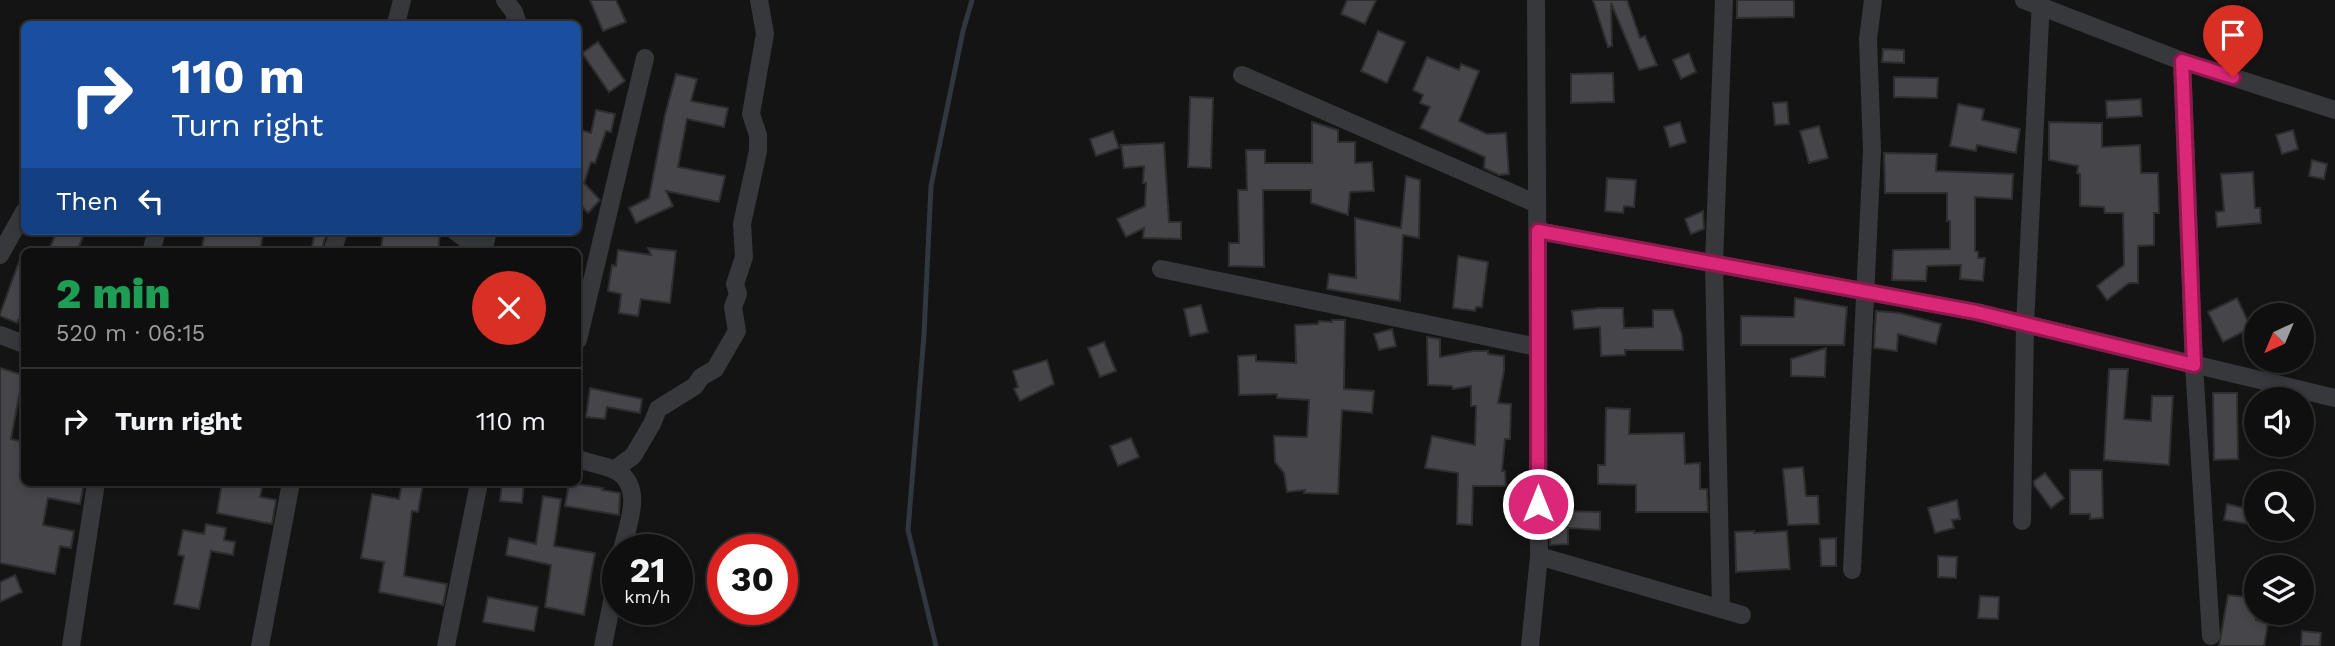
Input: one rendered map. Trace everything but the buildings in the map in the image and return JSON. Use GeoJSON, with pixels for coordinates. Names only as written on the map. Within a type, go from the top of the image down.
{"type":"FeatureCollection","features":[{"type":"Feature","properties":{"kind":"street"},"geometry":{"type":"LineString","coordinates":[[397,21],[402,0]]}},
{"type":"Feature","properties":{"kind":"street"},"geometry":{"type":"LineString","coordinates":[[505,0],[517,21]]}},
{"type":"Feature","properties":{"kind":"street"},"geometry":{"type":"LineString","coordinates":[[614,470],[633,456],[658,409],[695,386],[701,377],[715,369],[737,331],[733,307],[738,294],[735,284],[744,257],[742,224],[758,151],[758,135],[751,114],[765,34],[759,0]]}},
{"type":"Feature","properties":{"kind":"street"},"geometry":{"type":"LineString","coordinates":[[1530,646],[1539,556],[1536,0]]}},
{"type":"Feature","properties":{"kind":"street"},"geometry":{"type":"LineString","coordinates":[[1721,608],[1713,262],[1724,0]]}},
{"type":"Feature","properties":{"kind":"street"},"geometry":{"type":"LineString","coordinates":[[1852,570],[1863,290],[1872,151],[1868,39],[1873,0]]}},
{"type":"Feature","properties":{"kind":"street"},"geometry":{"type":"LineString","coordinates":[[2024,0],[2041,4],[2182,61],[2335,110]]}},
{"type":"Feature","properties":{"kind":"street"},"geometry":{"type":"LineString","coordinates":[[2022,521],[2025,326],[2041,4]]}},
{"type":"Feature","properties":{"kind":"street"},"geometry":{"type":"LineString","coordinates":[[581,315],[645,58]]}},
{"type":"Feature","properties":{"kind":"street"},"geometry":{"type":"LineString","coordinates":[[2182,61],[2194,365],[2211,636]]}},
{"type":"Feature","properties":{"kind":"street"},"geometry":{"type":"LineString","coordinates":[[1242,75],[1536,204]]}},
{"type":"Feature","properties":{"kind":"street"},"geometry":{"type":"LineString","coordinates":[[0,255],[21,217]]}},
{"type":"Feature","properties":{"kind":"street"},"geometry":{"type":"LineString","coordinates":[[1538,231],[1976,312],[2025,326],[2335,398]]}},
{"type":"Feature","properties":{"kind":"street"},"geometry":{"type":"LineString","coordinates":[[460,235],[478,248]]}},
{"type":"Feature","properties":{"kind":"street"},"geometry":{"type":"LineString","coordinates":[[1161,269],[1537,347]]}},
{"type":"Feature","properties":{"kind":"street"},"geometry":{"type":"LineString","coordinates":[[0,335],[21,343]]}},
{"type":"Feature","properties":{"kind":"street"},"geometry":{"type":"LineString","coordinates":[[581,461],[614,470],[628,481],[634,494],[625,534]]}},
{"type":"Feature","properties":{"kind":"street"},"geometry":{"type":"LineString","coordinates":[[71,646],[96,486]]}},
{"type":"Feature","properties":{"kind":"street"},"geometry":{"type":"LineString","coordinates":[[260,646],[290,486]]}},
{"type":"Feature","properties":{"kind":"street"},"geometry":{"type":"LineString","coordinates":[[446,646],[478,486]]}},
{"type":"Feature","properties":{"kind":"street"},"geometry":{"type":"LineString","coordinates":[[1539,556],[1742,615]]}},
{"type":"Feature","properties":{"kind":"street"},"geometry":{"type":"LineString","coordinates":[[603,646],[607,625]]}},
{"type":"Feature","properties":{"kind":"waterway"},"geometry":{"type":"LineString","coordinates":[[936,646],[908,530],[924,335],[931,186],[963,31],[972,0]]}},
{"type":"Feature","properties":{"kind":"route"},"geometry":{"type":"LineString","coordinates":[[1538,504],[1538,231],[1976,312],[2194,365],[2182,61],[2233,77]]}}]}
